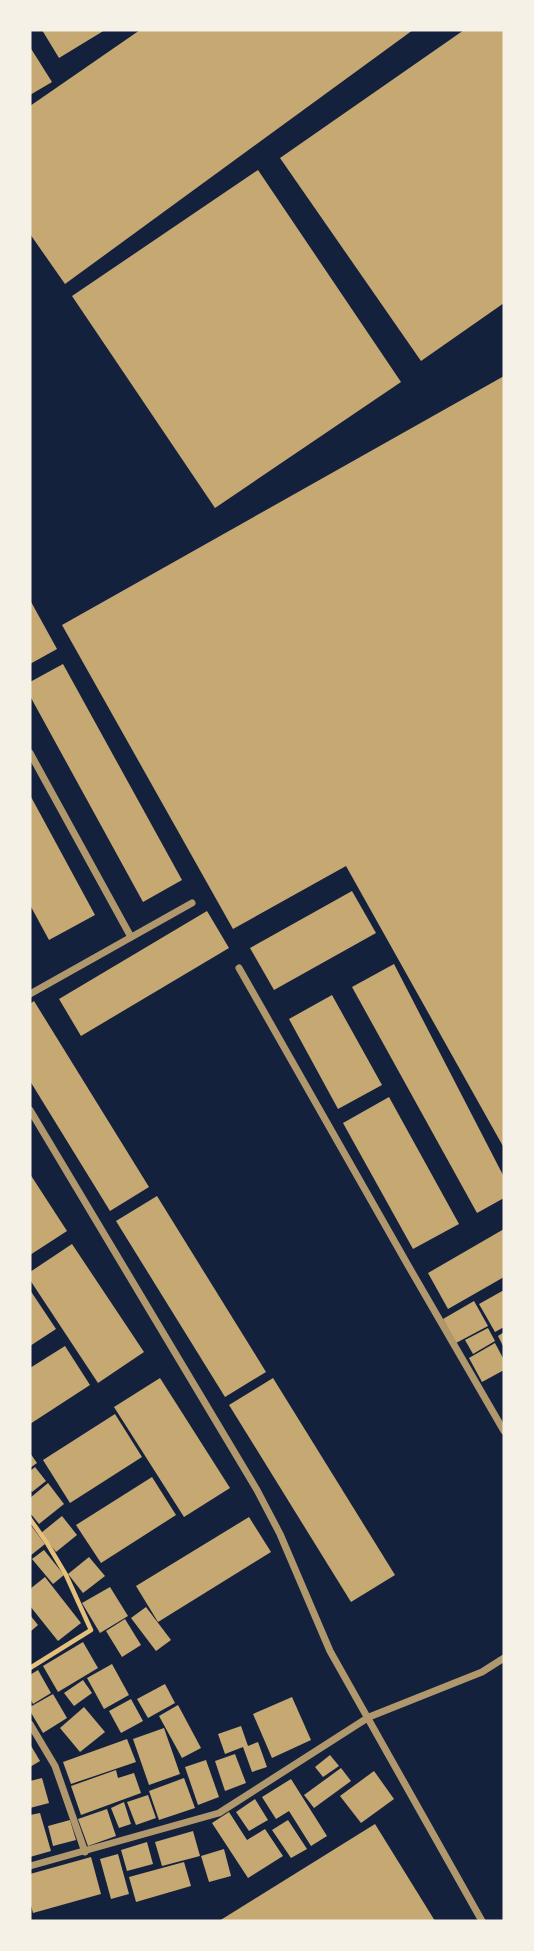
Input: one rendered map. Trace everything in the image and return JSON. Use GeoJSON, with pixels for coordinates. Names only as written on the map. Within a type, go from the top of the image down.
{"type":"FeatureCollection","features":[{"type":"Feature","properties":{"kind":"street"},"geometry":{"type":"LineString","coordinates":[[30,753],[131,937]]}},
{"type":"Feature","properties":{"kind":"street"},"geometry":{"type":"LineString","coordinates":[[30,994],[192,903]]}},
{"type":"Feature","properties":{"kind":"street"},"geometry":{"type":"LineString","coordinates":[[239,968],[504,1431]]}},
{"type":"Feature","properties":{"kind":"street"},"geometry":{"type":"LineString","coordinates":[[30,1110],[257,1490],[280,1534],[330,1651],[482,1921]]}},
{"type":"Feature","properties":{"kind":"street"},"geometry":{"type":"LineString","coordinates":[[30,1866],[219,1812],[369,1717],[482,1672],[504,1658]]}},
{"type":"Feature","properties":{"kind":"street"},"geometry":{"type":"LineString","coordinates":[[30,1724],[55,1766],[85,1852]]}},
{"type":"Feature","properties":{"kind":"path"},"geometry":{"type":"LineString","coordinates":[[30,1519],[66,1575],[91,1630],[30,1668]]}},
{"type":"Feature","properties":{"kind":"building"},"geometry":{"type":"Polygon","coordinates":[[[42,30],[105,30],[59,58],[42,30]]]}},
{"type":"Feature","properties":{"kind":"building"},"geometry":{"type":"Polygon","coordinates":[[[140,30],[413,30],[65,284],[30,234],[30,106],[140,30]]]}},
{"type":"Feature","properties":{"kind":"building"},"geometry":{"type":"Polygon","coordinates":[[[464,30],[504,30],[504,303],[421,361],[280,158],[464,30]]]}},
{"type":"Feature","properties":{"kind":"building"},"geometry":{"type":"Polygon","coordinates":[[[30,47],[52,82],[30,95],[30,47]]]}},
{"type":"Feature","properties":{"kind":"building"},"geometry":{"type":"Polygon","coordinates":[[[258,170],[401,382],[215,508],[72,296],[258,170]]]}},
{"type":"Feature","properties":{"kind":"building"},"geometry":{"type":"Polygon","coordinates":[[[504,376],[504,1148],[346,866],[233,929],[62,625],[504,376]]]}},
{"type":"Feature","properties":{"kind":"building"},"geometry":{"type":"Polygon","coordinates":[[[30,600],[57,649],[30,664],[30,600]]]}},
{"type":"Feature","properties":{"kind":"building"},"geometry":{"type":"Polygon","coordinates":[[[63,664],[182,880],[143,902],[30,696],[30,682],[63,664]]]}},
{"type":"Feature","properties":{"kind":"building"},"geometry":{"type":"Polygon","coordinates":[[[30,795],[95,915],[49,940],[30,905],[30,795]]]}},
{"type":"Feature","properties":{"kind":"building"},"geometry":{"type":"Polygon","coordinates":[[[352,891],[376,933],[274,990],[250,948],[352,891]]]}},
{"type":"Feature","properties":{"kind":"building"},"geometry":{"type":"Polygon","coordinates":[[[207,911],[229,948],[81,1036],[59,999],[207,911]]]}},
{"type":"Feature","properties":{"kind":"building"},"geometry":{"type":"Polygon","coordinates":[[[394,964],[504,1177],[504,1198],[477,1213],[352,987],[394,964]]]}},
{"type":"Feature","properties":{"kind":"building"},"geometry":{"type":"Polygon","coordinates":[[[332,995],[382,1085],[338,1109],[289,1019],[332,995]]]}},
{"type":"Feature","properties":{"kind":"building"},"geometry":{"type":"Polygon","coordinates":[[[34,1001],[149,1187],[110,1211],[30,1081],[30,1004],[34,1001]]]}},
{"type":"Feature","properties":{"kind":"building"},"geometry":{"type":"Polygon","coordinates":[[[389,1097],[459,1224],[413,1249],[343,1123],[389,1097]]]}},
{"type":"Feature","properties":{"kind":"building"},"geometry":{"type":"Polygon","coordinates":[[[30,1174],[67,1231],[30,1255],[30,1174]]]}},
{"type":"Feature","properties":{"kind":"building"},"geometry":{"type":"Polygon","coordinates":[[[157,1196],[266,1372],[225,1397],[116,1221],[157,1196]]]}},
{"type":"Feature","properties":{"kind":"building"},"geometry":{"type":"Polygon","coordinates":[[[504,1229],[504,1277],[448,1309],[428,1273],[504,1229]]]}},
{"type":"Feature","properties":{"kind":"building"},"geometry":{"type":"Polygon","coordinates":[[[72,1244],[144,1352],[98,1383],[30,1280],[30,1272],[72,1244]]]}},
{"type":"Feature","properties":{"kind":"building"},"geometry":{"type":"Polygon","coordinates":[[[30,1290],[56,1329],[30,1346],[30,1290]]]}},
{"type":"Feature","properties":{"kind":"building"},"geometry":{"type":"Polygon","coordinates":[[[504,1290],[504,1327],[495,1332],[479,1304],[504,1290]]]}},
{"type":"Feature","properties":{"kind":"building"},"geometry":{"type":"Polygon","coordinates":[[[474,1301],[488,1326],[456,1343],[443,1319],[474,1301]]]}},
{"type":"Feature","properties":{"kind":"building"},"geometry":{"type":"Polygon","coordinates":[[[488,1328],[495,1341],[473,1354],[465,1340],[488,1328]]]}},
{"type":"Feature","properties":{"kind":"building"},"geometry":{"type":"Polygon","coordinates":[[[504,1332],[504,1348],[498,1336],[504,1332]]]}},
{"type":"Feature","properties":{"kind":"building"},"geometry":{"type":"Polygon","coordinates":[[[495,1343],[504,1360],[504,1370],[482,1382],[469,1358],[495,1343]]]}},
{"type":"Feature","properties":{"kind":"building"},"geometry":{"type":"Polygon","coordinates":[[[65,1346],[90,1385],[30,1424],[30,1368],[65,1346]]]}},
{"type":"Feature","properties":{"kind":"building"},"geometry":{"type":"Polygon","coordinates":[[[160,1378],[230,1488],[184,1517],[114,1407],[160,1378]]]}},
{"type":"Feature","properties":{"kind":"building"},"geometry":{"type":"Polygon","coordinates":[[[273,1378],[395,1575],[351,1602],[229,1405],[273,1378]]]}},
{"type":"Feature","properties":{"kind":"building"},"geometry":{"type":"Polygon","coordinates":[[[115,1414],[142,1457],[70,1503],[43,1460],[115,1414]]]}},
{"type":"Feature","properties":{"kind":"building"},"geometry":{"type":"Polygon","coordinates":[[[30,1453],[37,1463],[30,1468],[30,1453]]]}},
{"type":"Feature","properties":{"kind":"building"},"geometry":{"type":"Polygon","coordinates":[[[35,1467],[46,1481],[32,1492],[30,1471],[35,1467]]]}},
{"type":"Feature","properties":{"kind":"building"},"geometry":{"type":"Polygon","coordinates":[[[152,1477],[176,1515],[101,1563],[76,1525],[152,1477]]]}},
{"type":"Feature","properties":{"kind":"building"},"geometry":{"type":"Polygon","coordinates":[[[48,1483],[64,1504],[39,1524],[30,1513],[30,1498],[48,1483]]]}},
{"type":"Feature","properties":{"kind":"building"},"geometry":{"type":"Polygon","coordinates":[[[62,1516],[77,1535],[56,1552],[41,1533],[62,1516]]]}},
{"type":"Feature","properties":{"kind":"building"},"geometry":{"type":"Polygon","coordinates":[[[249,1517],[271,1552],[158,1622],[136,1586],[249,1517]]]}},
{"type":"Feature","properties":{"kind":"building"},"geometry":{"type":"Polygon","coordinates":[[[30,1524],[45,1544],[30,1556],[30,1524]]]}},
{"type":"Feature","properties":{"kind":"building"},"geometry":{"type":"Polygon","coordinates":[[[44,1550],[64,1575],[53,1584],[32,1559],[44,1550]]]}},
{"type":"Feature","properties":{"kind":"building"},"geometry":{"type":"Polygon","coordinates":[[[89,1557],[105,1576],[83,1593],[68,1574],[89,1557]]]}},
{"type":"Feature","properties":{"kind":"building"},"geometry":{"type":"Polygon","coordinates":[[[45,1577],[81,1623],[58,1641],[30,1606],[30,1589],[45,1577]]]}},
{"type":"Feature","properties":{"kind":"building"},"geometry":{"type":"Polygon","coordinates":[[[110,1587],[128,1616],[100,1633],[82,1603],[110,1587]]]}},
{"type":"Feature","properties":{"kind":"building"},"geometry":{"type":"Polygon","coordinates":[[[146,1607],[171,1640],[156,1651],[131,1618],[146,1607]]]}},
{"type":"Feature","properties":{"kind":"building"},"geometry":{"type":"Polygon","coordinates":[[[30,1615],[38,1625],[30,1632],[30,1615]]]}},
{"type":"Feature","properties":{"kind":"building"},"geometry":{"type":"Polygon","coordinates":[[[125,1619],[141,1645],[122,1657],[106,1631],[125,1619]]]}},
{"type":"Feature","properties":{"kind":"building"},"geometry":{"type":"Polygon","coordinates":[[[83,1642],[98,1668],[58,1692],[43,1666],[83,1642]]]}},
{"type":"Feature","properties":{"kind":"building"},"geometry":{"type":"Polygon","coordinates":[[[112,1664],[129,1695],[104,1709],[87,1678],[112,1664]]]}},
{"type":"Feature","properties":{"kind":"building"},"geometry":{"type":"Polygon","coordinates":[[[38,1670],[51,1693],[33,1704],[30,1698],[30,1675],[38,1670]]]}},
{"type":"Feature","properties":{"kind":"building"},"geometry":{"type":"Polygon","coordinates":[[[83,1680],[92,1693],[74,1706],[64,1693],[83,1680]]]}},
{"type":"Feature","properties":{"kind":"building"},"geometry":{"type":"Polygon","coordinates":[[[165,1684],[175,1703],[148,1718],[137,1699],[165,1684]]]}},
{"type":"Feature","properties":{"kind":"building"},"geometry":{"type":"Polygon","coordinates":[[[53,1694],[67,1718],[43,1733],[30,1707],[53,1694]]]}},
{"type":"Feature","properties":{"kind":"building"},"geometry":{"type":"Polygon","coordinates":[[[292,1697],[311,1740],[272,1758],[253,1714],[292,1697]]]}},
{"type":"Feature","properties":{"kind":"building"},"geometry":{"type":"Polygon","coordinates":[[[131,1699],[143,1721],[121,1733],[109,1711],[131,1699]]]}},
{"type":"Feature","properties":{"kind":"building"},"geometry":{"type":"Polygon","coordinates":[[[178,1705],[201,1748],[182,1758],[159,1716],[178,1705]]]}},
{"type":"Feature","properties":{"kind":"building"},"geometry":{"type":"Polygon","coordinates":[[[84,1707],[105,1732],[80,1752],[60,1728],[84,1707]]]}},
{"type":"Feature","properties":{"kind":"building"},"geometry":{"type":"Polygon","coordinates":[[[241,1726],[248,1746],[258,1742],[267,1767],[252,1772],[243,1747],[225,1754],[218,1734],[241,1726]]]}},
{"type":"Feature","properties":{"kind":"building"},"geometry":{"type":"Polygon","coordinates":[[[164,1728],[180,1774],[149,1785],[133,1739],[164,1728]]]}},
{"type":"Feature","properties":{"kind":"building"},"geometry":{"type":"Polygon","coordinates":[[[127,1739],[136,1762],[71,1784],[63,1762],[127,1739]]]}},
{"type":"Feature","properties":{"kind":"building"},"geometry":{"type":"Polygon","coordinates":[[[30,1744],[40,1761],[30,1767],[30,1744]]]}},
{"type":"Feature","properties":{"kind":"building"},"geometry":{"type":"Polygon","coordinates":[[[235,1754],[246,1783],[225,1791],[215,1761],[235,1754]]]}},
{"type":"Feature","properties":{"kind":"building"},"geometry":{"type":"Polygon","coordinates":[[[330,1755],[339,1766],[323,1777],[315,1767],[330,1755]]]}},
{"type":"Feature","properties":{"kind":"building"},"geometry":{"type":"Polygon","coordinates":[[[206,1760],[219,1797],[198,1805],[185,1767],[206,1760]]]}},
{"type":"Feature","properties":{"kind":"building"},"geometry":{"type":"Polygon","coordinates":[[[341,1768],[351,1781],[314,1808],[304,1795],[341,1768]]]}},
{"type":"Feature","properties":{"kind":"building"},"geometry":{"type":"Polygon","coordinates":[[[116,1770],[118,1778],[134,1773],[141,1793],[81,1815],[71,1786],[116,1770]]]}},
{"type":"Feature","properties":{"kind":"building"},"geometry":{"type":"Polygon","coordinates":[[[374,1771],[394,1799],[361,1823],[340,1796],[374,1771]]]}},
{"type":"Feature","properties":{"kind":"building"},"geometry":{"type":"Polygon","coordinates":[[[42,1778],[49,1803],[30,1808],[30,1781],[42,1778]]]}},
{"type":"Feature","properties":{"kind":"building"},"geometry":{"type":"Polygon","coordinates":[[[184,1778],[195,1808],[159,1820],[149,1791],[184,1778]]]}},
{"type":"Feature","properties":{"kind":"building"},"geometry":{"type":"Polygon","coordinates":[[[291,1779],[327,1836],[311,1846],[289,1811],[276,1819],[262,1797],[291,1779]]]}},
{"type":"Feature","properties":{"kind":"building"},"geometry":{"type":"Polygon","coordinates":[[[148,1795],[156,1818],[136,1825],[127,1802],[148,1795]]]}},
{"type":"Feature","properties":{"kind":"building"},"geometry":{"type":"Polygon","coordinates":[[[255,1799],[268,1820],[249,1831],[236,1812],[255,1799]]]}},
{"type":"Feature","properties":{"kind":"building"},"geometry":{"type":"Polygon","coordinates":[[[124,1802],[131,1824],[119,1828],[111,1808],[124,1802]]]}},
{"type":"Feature","properties":{"kind":"building"},"geometry":{"type":"Polygon","coordinates":[[[107,1809],[116,1836],[88,1846],[78,1819],[107,1809]]]}},
{"type":"Feature","properties":{"kind":"building"},"geometry":{"type":"Polygon","coordinates":[[[229,1812],[247,1840],[265,1829],[283,1856],[248,1878],[212,1823],[229,1812]]]}},
{"type":"Feature","properties":{"kind":"building"},"geometry":{"type":"Polygon","coordinates":[[[40,1813],[51,1851],[30,1857],[30,1815],[40,1813]]]}},
{"type":"Feature","properties":{"kind":"building"},"geometry":{"type":"Polygon","coordinates":[[[70,1820],[76,1840],[53,1846],[48,1826],[70,1820]]]}},
{"type":"Feature","properties":{"kind":"building"},"geometry":{"type":"Polygon","coordinates":[[[288,1820],[307,1849],[291,1858],[272,1830],[288,1820]]]}},
{"type":"Feature","properties":{"kind":"building"},"geometry":{"type":"Polygon","coordinates":[[[375,1824],[435,1921],[219,1921],[375,1824]]]}},
{"type":"Feature","properties":{"kind":"building"},"geometry":{"type":"Polygon","coordinates":[[[193,1831],[200,1856],[162,1866],[155,1842],[193,1831]]]}},
{"type":"Feature","properties":{"kind":"building"},"geometry":{"type":"Polygon","coordinates":[[[147,1842],[153,1864],[127,1871],[121,1850],[147,1842]]]}},
{"type":"Feature","properties":{"kind":"building"},"geometry":{"type":"Polygon","coordinates":[[[224,1849],[231,1876],[209,1882],[201,1856],[224,1849]]]}},
{"type":"Feature","properties":{"kind":"building"},"geometry":{"type":"Polygon","coordinates":[[[118,1854],[129,1894],[111,1899],[100,1859],[118,1854]]]}},
{"type":"Feature","properties":{"kind":"building"},"geometry":{"type":"Polygon","coordinates":[[[91,1857],[101,1894],[33,1913],[30,1902],[30,1874],[91,1857]]]}},
{"type":"Feature","properties":{"kind":"building"},"geometry":{"type":"Polygon","coordinates":[[[184,1862],[191,1886],[136,1902],[129,1877],[184,1862]]]}}]}
